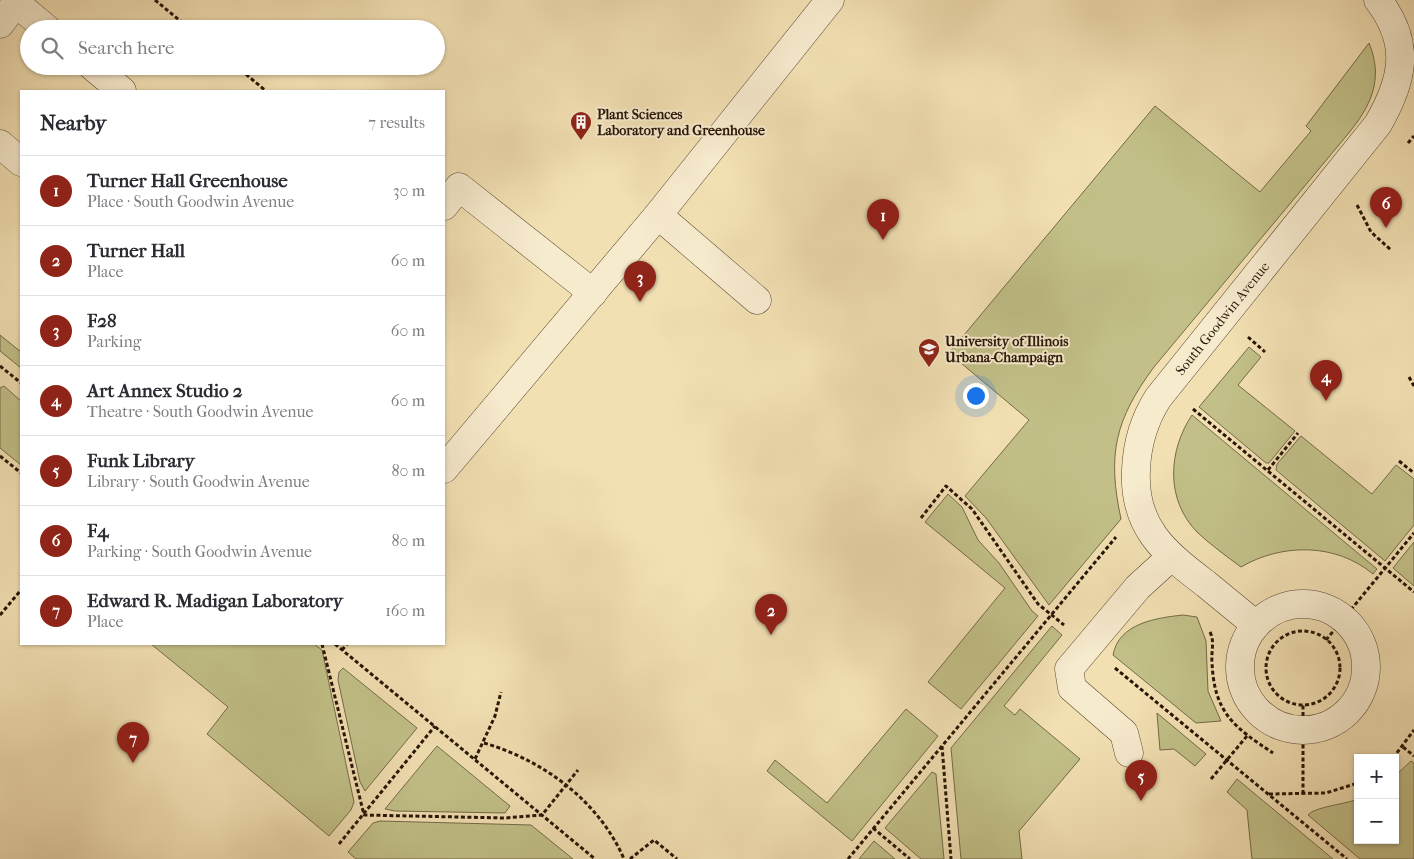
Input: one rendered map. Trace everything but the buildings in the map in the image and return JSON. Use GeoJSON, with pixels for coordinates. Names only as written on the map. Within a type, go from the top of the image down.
{"type":"FeatureCollection","features":[{"type":"Feature","properties":{"kind":"street"},"geometry":{"type":"LineString","coordinates":[[445,468],[658,216],[830,0]]}},
{"type":"Feature","properties":{"kind":"street","name":"South Goodwin Avenue"},"geometry":{"type":"LineString","coordinates":[[1256,625],[1170,557],[1152,536],[1138,500],[1135,482],[1136,461],[1147,416],[1173,379],[1378,124],[1391,101],[1401,71],[1400,43],[1388,14],[1378,0]]}},
{"type":"Feature","properties":{"kind":"street"},"geometry":{"type":"LineString","coordinates":[[2,16],[16,3],[36,20]]}},
{"type":"Feature","properties":{"kind":"street"},"geometry":{"type":"LineString","coordinates":[[103,75],[121,90]]}},
{"type":"Feature","properties":{"kind":"street"},"geometry":{"type":"LineString","coordinates":[[0,144],[20,161]]}},
{"type":"Feature","properties":{"kind":"street"},"geometry":{"type":"LineString","coordinates":[[445,205],[459,187],[593,293]]}},
{"type":"Feature","properties":{"kind":"street"},"geometry":{"type":"LineString","coordinates":[[658,216],[757,300]]}},
{"type":"Feature","properties":{"kind":"street"},"geometry":{"type":"LineString","coordinates":[[1129,754],[1124,733],[1072,688],[1069,669],[1138,587],[1170,557]]}},
{"type":"Feature","properties":{"kind":"street"},"geometry":{"type":"LineString","coordinates":[[1299,605],[1319,607],[1332,611],[1343,619],[1355,631],[1363,647],[1366,663],[1362,688],[1349,711],[1336,721],[1320,728],[1303,717],[1289,728],[1276,724],[1263,716],[1250,701],[1242,682],[1241,661],[1245,642],[1256,625],[1279,609],[1299,605]]}},
{"type":"Feature","properties":{"kind":"path"},"geometry":{"type":"LineString","coordinates":[[156,0],[179,20]]}},
{"type":"Feature","properties":{"kind":"path"},"geometry":{"type":"LineString","coordinates":[[247,75],[265,90]]}},
{"type":"Feature","properties":{"kind":"path"},"geometry":{"type":"LineString","coordinates":[[1408,144],[1414,136]]}},
{"type":"Feature","properties":{"kind":"path"},"geometry":{"type":"LineString","coordinates":[[1351,213],[1363,198]]}},
{"type":"Feature","properties":{"kind":"path"},"geometry":{"type":"LineString","coordinates":[[1357,205],[1370,232],[1391,250]]}},
{"type":"Feature","properties":{"kind":"path"},"geometry":{"type":"LineString","coordinates":[[1242,344],[1254,330]]}},
{"type":"Feature","properties":{"kind":"path"},"geometry":{"type":"LineString","coordinates":[[1248,337],[1265,352]]}},
{"type":"Feature","properties":{"kind":"path"},"geometry":{"type":"LineString","coordinates":[[0,366],[20,382]]}},
{"type":"Feature","properties":{"kind":"path"},"geometry":{"type":"LineString","coordinates":[[1409,377],[1414,386]]}},
{"type":"Feature","properties":{"kind":"path"},"geometry":{"type":"LineString","coordinates":[[1185,413],[1190,407],[1414,592]]}},
{"type":"Feature","properties":{"kind":"path"},"geometry":{"type":"LineString","coordinates":[[1268,470],[1298,434]]}},
{"type":"Feature","properties":{"kind":"path"},"geometry":{"type":"LineString","coordinates":[[0,456],[20,472]]}},
{"type":"Feature","properties":{"kind":"path"},"geometry":{"type":"LineString","coordinates":[[1399,461],[1414,473]]}},
{"type":"Feature","properties":{"kind":"path"},"geometry":{"type":"LineString","coordinates":[[921,518],[946,486],[972,509],[1038,604],[1347,859]]}},
{"type":"Feature","properties":{"kind":"path"},"geometry":{"type":"LineString","coordinates":[[848,859],[1121,531]]}},
{"type":"Feature","properties":{"kind":"path"},"geometry":{"type":"LineString","coordinates":[[1326,640],[1414,533]]}},
{"type":"Feature","properties":{"kind":"path"},"geometry":{"type":"LineString","coordinates":[[0,615],[20,591]]}},
{"type":"Feature","properties":{"kind":"path"},"geometry":{"type":"LineString","coordinates":[[1207,625],[1214,640],[1212,661],[1217,698],[1226,715],[1247,736],[1273,753]]}},
{"type":"Feature","properties":{"kind":"path"},"geometry":{"type":"LineString","coordinates":[[1302,794],[1303,717],[1333,688],[1339,672],[1337,655],[1326,640],[1309,632],[1288,634],[1279,640],[1268,658],[1266,668],[1273,689],[1303,717]]}},
{"type":"Feature","properties":{"kind":"path"},"geometry":{"type":"LineString","coordinates":[[322,645],[364,815]]}},
{"type":"Feature","properties":{"kind":"path"},"geometry":{"type":"LineString","coordinates":[[336,645],[595,859]]}},
{"type":"Feature","properties":{"kind":"path"},"geometry":{"type":"LineString","coordinates":[[342,650],[347,645]]}},
{"type":"Feature","properties":{"kind":"path"},"geometry":{"type":"LineString","coordinates":[[474,759],[484,743],[495,716],[501,692]]}},
{"type":"Feature","properties":{"kind":"path"},"geometry":{"type":"LineString","coordinates":[[339,844],[435,726]]}},
{"type":"Feature","properties":{"kind":"path"},"geometry":{"type":"LineString","coordinates":[[1396,754],[1414,730]]}},
{"type":"Feature","properties":{"kind":"path"},"geometry":{"type":"LineString","coordinates":[[1211,779],[1247,736]]}},
{"type":"Feature","properties":{"kind":"path"},"geometry":{"type":"LineString","coordinates":[[484,743],[523,757],[566,786],[607,826],[624,859]]}},
{"type":"Feature","properties":{"kind":"path"},"geometry":{"type":"LineString","coordinates":[[942,746],[951,859]]}},
{"type":"Feature","properties":{"kind":"path"},"geometry":{"type":"LineString","coordinates":[[1402,746],[1414,756]]}},
{"type":"Feature","properties":{"kind":"path"},"geometry":{"type":"LineString","coordinates":[[364,815],[505,818],[542,815],[578,770]]}},
{"type":"Feature","properties":{"kind":"path"},"geometry":{"type":"LineString","coordinates":[[1268,794],[1326,793],[1354,784]]}},
{"type":"Feature","properties":{"kind":"path"},"geometry":{"type":"LineString","coordinates":[[873,828],[910,859]]}},
{"type":"Feature","properties":{"kind":"path"},"geometry":{"type":"LineString","coordinates":[[630,859],[654,840],[677,859]]}},
{"type":"Feature","properties":{"kind":"shaded area"},"geometry":{"type":"Polygon","coordinates":[[[1369,43],[1375,68],[1375,80],[1373,92],[1363,113],[1348,134],[1154,367],[1141,386],[1130,404],[1123,421],[1115,456],[1117,496],[1121,519],[1049,605],[986,518],[965,496],[1029,420],[949,353],[1155,106],[1260,192],[1311,131],[1306,126],[1369,43]]]}},
{"type":"Feature","properties":{"kind":"shaded area"},"geometry":{"type":"Polygon","coordinates":[[[0,335],[20,351],[20,367],[0,351],[0,335]]]}},
{"type":"Feature","properties":{"kind":"shaded area"},"geometry":{"type":"Polygon","coordinates":[[[1249,347],[1261,357],[1238,385],[1295,431],[1269,463],[1266,463],[1199,407],[1249,347]]]}},
{"type":"Feature","properties":{"kind":"shaded area"},"geometry":{"type":"Polygon","coordinates":[[[4,386],[20,400],[20,464],[0,448],[0,388],[4,386]]]}},
{"type":"Feature","properties":{"kind":"shaded area"},"geometry":{"type":"Polygon","coordinates":[[[1192,415],[1377,569],[1373,574],[1343,556],[1308,550],[1291,550],[1274,554],[1257,559],[1241,567],[1198,533],[1187,520],[1180,506],[1175,491],[1174,475],[1178,444],[1192,415]]]}},
{"type":"Feature","properties":{"kind":"shaded area"},"geometry":{"type":"Polygon","coordinates":[[[1301,436],[1372,494],[1396,465],[1414,479],[1414,525],[1385,561],[1276,470],[1277,464],[1301,436]]]}},
{"type":"Feature","properties":{"kind":"shaded area"},"geometry":{"type":"Polygon","coordinates":[[[948,494],[962,507],[978,540],[999,563],[1032,611],[1038,616],[961,709],[928,682],[1005,588],[925,522],[948,494]]]}},
{"type":"Feature","properties":{"kind":"shaded area"},"geometry":{"type":"Polygon","coordinates":[[[1414,542],[1414,586],[1393,568],[1414,542]]]}},
{"type":"Feature","properties":{"kind":"shaded area"},"geometry":{"type":"Polygon","coordinates":[[[1183,615],[1197,617],[1206,641],[1208,691],[1221,721],[1196,723],[1113,655],[1117,644],[1131,629],[1140,624],[1162,618],[1183,615]]]}},
{"type":"Feature","properties":{"kind":"shaded area"},"geometry":{"type":"Polygon","coordinates":[[[1052,626],[1062,635],[1004,706],[1015,715],[1020,709],[1080,759],[1019,831],[1022,859],[961,859],[951,748],[1052,626]]]}},
{"type":"Feature","properties":{"kind":"shaded area"},"geometry":{"type":"Polygon","coordinates":[[[152,645],[315,645],[322,650],[354,802],[351,810],[329,836],[207,734],[228,707],[152,645]]]}},
{"type":"Feature","properties":{"kind":"shaded area"},"geometry":{"type":"Polygon","coordinates":[[[343,668],[417,728],[365,791],[360,782],[338,680],[339,672],[343,668]]]}},
{"type":"Feature","properties":{"kind":"shaded area"},"geometry":{"type":"Polygon","coordinates":[[[906,709],[938,736],[852,841],[767,771],[775,760],[827,803],[906,709]]]}},
{"type":"Feature","properties":{"kind":"shaded area"},"geometry":{"type":"Polygon","coordinates":[[[1157,713],[1206,754],[1195,766],[1174,749],[1160,750],[1157,713]]]}},
{"type":"Feature","properties":{"kind":"shaded area"},"geometry":{"type":"Polygon","coordinates":[[[437,746],[510,806],[505,813],[395,811],[385,809],[437,746]]]}},
{"type":"Feature","properties":{"kind":"shaded area"},"geometry":{"type":"Polygon","coordinates":[[[1411,761],[1414,763],[1414,859],[1360,859],[1308,815],[1323,808],[1354,801],[1354,844],[1399,844],[1399,772],[1411,761]]]}},
{"type":"Feature","properties":{"kind":"shaded area"},"geometry":{"type":"Polygon","coordinates":[[[932,772],[936,774],[944,859],[921,859],[885,828],[932,772]]]}},
{"type":"Feature","properties":{"kind":"shaded area"},"geometry":{"type":"Polygon","coordinates":[[[1237,779],[1333,859],[1252,859],[1247,810],[1227,792],[1237,779]]]}},
{"type":"Feature","properties":{"kind":"shaded area"},"geometry":{"type":"Polygon","coordinates":[[[380,821],[531,825],[573,859],[356,859],[348,852],[373,823],[380,821]]]}},
{"type":"Feature","properties":{"kind":"shaded area"},"geometry":{"type":"Polygon","coordinates":[[[874,841],[895,859],[859,859],[874,841]]]}},
{"type":"Feature","properties":{"kind":"place","name":"Plant Sciences Laboratory and Greenhouse"},"geometry":{"type":"Point","coordinates":[581,141]}},
{"type":"Feature","properties":{"kind":"place","name":"F4"},"geometry":{"type":"Point","coordinates":[1386,228]}},
{"type":"Feature","properties":{"kind":"place","name":"Turner Hall Greenhouse"},"geometry":{"type":"Point","coordinates":[883,240]}},
{"type":"Feature","properties":{"kind":"place","name":"F28"},"geometry":{"type":"Point","coordinates":[640,302]}},
{"type":"Feature","properties":{"kind":"place","name":"University of Illinois Urbana-Champaign"},"geometry":{"type":"Point","coordinates":[929,368]}},
{"type":"Feature","properties":{"kind":"place","name":"Art Annex Studio 2"},"geometry":{"type":"Point","coordinates":[1326,401]}},
{"type":"Feature","properties":{"kind":"place","name":"Turner Hall"},"geometry":{"type":"Point","coordinates":[771,635]}},
{"type":"Feature","properties":{"kind":"place","name":"Edward R. Madigan Laboratory"},"geometry":{"type":"Point","coordinates":[133,763]}},
{"type":"Feature","properties":{"kind":"place","name":"Funk Library"},"geometry":{"type":"Point","coordinates":[1141,801]}}]}
